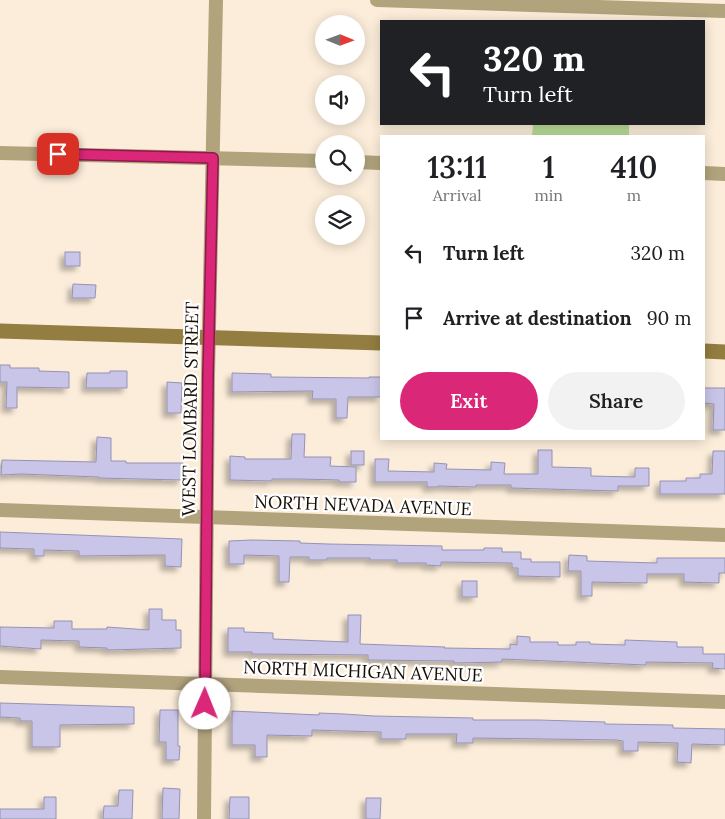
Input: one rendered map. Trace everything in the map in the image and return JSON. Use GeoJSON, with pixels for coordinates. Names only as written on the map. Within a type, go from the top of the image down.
{"type":"FeatureCollection","features":[{"type":"Feature","properties":{"kind":"street","name":"WEST LOMBARD STREET"},"geometry":{"type":"LineString","coordinates":[[204,819],[209,339],[216,0]]}},
{"type":"Feature","properties":{"kind":"street"},"geometry":{"type":"LineString","coordinates":[[377,0],[547,3],[725,11]]}},
{"type":"Feature","properties":{"kind":"street"},"geometry":{"type":"LineString","coordinates":[[0,153],[315,161]]}},
{"type":"Feature","properties":{"kind":"street"},"geometry":{"type":"LineString","coordinates":[[365,162],[380,163]]}},
{"type":"Feature","properties":{"kind":"street"},"geometry":{"type":"LineString","coordinates":[[705,173],[725,174]]}},
{"type":"Feature","properties":{"kind":"street"},"geometry":{"type":"LineString","coordinates":[[0,331],[380,343]]}},
{"type":"Feature","properties":{"kind":"street"},"geometry":{"type":"LineString","coordinates":[[705,351],[725,352]]}},
{"type":"Feature","properties":{"kind":"street","name":"NORTH NEVADA AVENUE"},"geometry":{"type":"LineString","coordinates":[[0,510],[725,535]]}},
{"type":"Feature","properties":{"kind":"street","name":"NORTH MICHIGAN AVENUE"},"geometry":{"type":"LineString","coordinates":[[0,677],[725,702]]}},
{"type":"Feature","properties":{"kind":"green space"},"geometry":{"type":"Polygon","coordinates":[[[533,125],[629,125],[629,135],[532,135],[533,125]]]}},
{"type":"Feature","properties":{"kind":"building"},"geometry":{"type":"Polygon","coordinates":[[[65,252],[80,252],[80,266],[65,266],[65,252]]]}},
{"type":"Feature","properties":{"kind":"building"},"geometry":{"type":"Polygon","coordinates":[[[73,284],[96,285],[95,298],[72,298],[73,284]]]}},
{"type":"Feature","properties":{"kind":"building"},"geometry":{"type":"Polygon","coordinates":[[[0,365],[10,365],[10,368],[39,368],[39,371],[69,372],[69,388],[17,387],[17,408],[6,408],[7,382],[0,382],[0,365]]]}},
{"type":"Feature","properties":{"kind":"building"},"geometry":{"type":"Polygon","coordinates":[[[110,371],[127,371],[127,388],[86,388],[87,373],[110,373],[110,371]]]}},
{"type":"Feature","properties":{"kind":"building"},"geometry":{"type":"Polygon","coordinates":[[[232,373],[271,374],[271,377],[380,377],[380,397],[348,397],[347,418],[336,418],[336,399],[312,399],[313,391],[232,392],[232,373]]]}},
{"type":"Feature","properties":{"kind":"building"},"geometry":{"type":"Polygon","coordinates":[[[167,382],[182,383],[181,413],[167,413],[167,382]]]}},
{"type":"Feature","properties":{"kind":"building"},"geometry":{"type":"Polygon","coordinates":[[[705,388],[725,388],[725,430],[713,430],[714,404],[705,403],[705,388]]]}},
{"type":"Feature","properties":{"kind":"building"},"geometry":{"type":"Polygon","coordinates":[[[292,434],[305,434],[304,457],[331,457],[330,466],[356,467],[356,482],[299,479],[272,479],[272,481],[230,480],[230,456],[245,457],[245,459],[291,459],[292,434]]]}},
{"type":"Feature","properties":{"kind":"building"},"geometry":{"type":"Polygon","coordinates":[[[97,437],[111,438],[111,461],[126,461],[126,463],[183,463],[182,480],[21,474],[1,475],[2,460],[96,462],[97,437]]]}},
{"type":"Feature","properties":{"kind":"building"},"geometry":{"type":"Polygon","coordinates":[[[538,450],[552,450],[552,467],[591,468],[591,476],[635,477],[635,468],[649,468],[649,486],[618,486],[618,491],[511,488],[511,485],[427,487],[427,482],[375,482],[375,459],[389,459],[388,471],[434,472],[434,463],[447,464],[446,469],[491,470],[491,462],[505,463],[504,474],[538,474],[538,450]]]}},
{"type":"Feature","properties":{"kind":"building"},"geometry":{"type":"Polygon","coordinates":[[[351,451],[364,451],[364,465],[351,465],[351,451]]]}},
{"type":"Feature","properties":{"kind":"building"},"geometry":{"type":"Polygon","coordinates":[[[713,451],[725,451],[725,494],[660,494],[660,481],[686,481],[686,478],[700,478],[700,474],[712,474],[713,451]]]}},
{"type":"Feature","properties":{"kind":"building"},"geometry":{"type":"Polygon","coordinates":[[[0,532],[182,539],[181,567],[165,566],[165,555],[79,556],[79,551],[44,550],[44,556],[34,556],[34,549],[0,548],[0,532]]]}},
{"type":"Feature","properties":{"kind":"building"},"geometry":{"type":"Polygon","coordinates":[[[229,541],[300,541],[300,543],[328,544],[442,546],[442,550],[502,548],[502,552],[521,552],[521,559],[531,559],[531,562],[560,562],[560,577],[518,576],[518,568],[512,568],[512,563],[441,562],[441,566],[426,565],[426,563],[397,563],[397,560],[370,560],[370,558],[309,560],[309,557],[290,557],[289,582],[279,582],[279,556],[244,555],[244,564],[229,564],[229,541]]]}},
{"type":"Feature","properties":{"kind":"building"},"geometry":{"type":"Polygon","coordinates":[[[569,555],[587,556],[587,561],[657,563],[657,558],[725,558],[725,573],[719,573],[719,583],[684,582],[684,574],[647,574],[647,583],[592,582],[592,596],[581,596],[581,571],[568,571],[569,555]]]}},
{"type":"Feature","properties":{"kind":"building"},"geometry":{"type":"Polygon","coordinates":[[[462,581],[477,581],[477,597],[462,597],[462,581]]]}},
{"type":"Feature","properties":{"kind":"building"},"geometry":{"type":"Polygon","coordinates":[[[149,609],[162,609],[162,620],[176,620],[176,630],[181,630],[181,648],[107,650],[107,648],[79,647],[79,641],[41,640],[41,649],[0,646],[0,627],[54,628],[54,621],[72,621],[72,629],[107,629],[107,627],[149,630],[149,609]]]}},
{"type":"Feature","properties":{"kind":"building"},"geometry":{"type":"Polygon","coordinates":[[[348,615],[361,615],[360,644],[510,649],[510,644],[517,645],[517,636],[530,637],[530,642],[558,642],[558,645],[576,645],[576,642],[590,642],[590,644],[625,645],[625,640],[677,642],[677,647],[703,647],[703,654],[725,654],[725,669],[712,668],[713,663],[646,662],[646,665],[502,659],[502,662],[454,663],[454,661],[368,660],[368,655],[228,652],[228,628],[244,628],[244,632],[273,633],[273,639],[348,642],[348,615]]]}},
{"type":"Feature","properties":{"kind":"building"},"geometry":{"type":"Polygon","coordinates":[[[0,703],[134,707],[134,724],[60,725],[60,747],[32,747],[32,721],[0,717],[0,703]]]}},
{"type":"Feature","properties":{"kind":"building"},"geometry":{"type":"Polygon","coordinates":[[[160,710],[178,710],[179,760],[166,760],[166,742],[159,742],[160,710]]]}},
{"type":"Feature","properties":{"kind":"building"},"geometry":{"type":"Polygon","coordinates":[[[232,711],[673,725],[673,728],[725,729],[725,745],[692,744],[691,763],[677,762],[678,743],[638,742],[638,751],[623,751],[623,741],[617,740],[473,738],[473,743],[456,743],[457,734],[406,734],[406,739],[381,739],[381,732],[312,730],[312,736],[267,735],[267,757],[255,757],[255,745],[232,745],[232,711]]]}},
{"type":"Feature","properties":{"kind":"building"},"geometry":{"type":"Polygon","coordinates":[[[163,788],[180,789],[179,819],[162,819],[163,788]]]}},
{"type":"Feature","properties":{"kind":"building"},"geometry":{"type":"Polygon","coordinates":[[[119,790],[133,790],[132,819],[103,819],[104,806],[118,806],[119,790]]]}},
{"type":"Feature","properties":{"kind":"building"},"geometry":{"type":"Polygon","coordinates":[[[44,797],[56,797],[56,819],[0,819],[0,809],[44,809],[44,797]]]}},
{"type":"Feature","properties":{"kind":"building"},"geometry":{"type":"Polygon","coordinates":[[[230,797],[249,797],[249,819],[229,819],[230,797]]]}},
{"type":"Feature","properties":{"kind":"building"},"geometry":{"type":"Polygon","coordinates":[[[366,798],[381,798],[380,819],[366,819],[366,798]]]}},
{"type":"Feature","properties":{"kind":"route"},"geometry":{"type":"LineString","coordinates":[[58,154],[213,158],[208,376],[205,704]]}}]}
